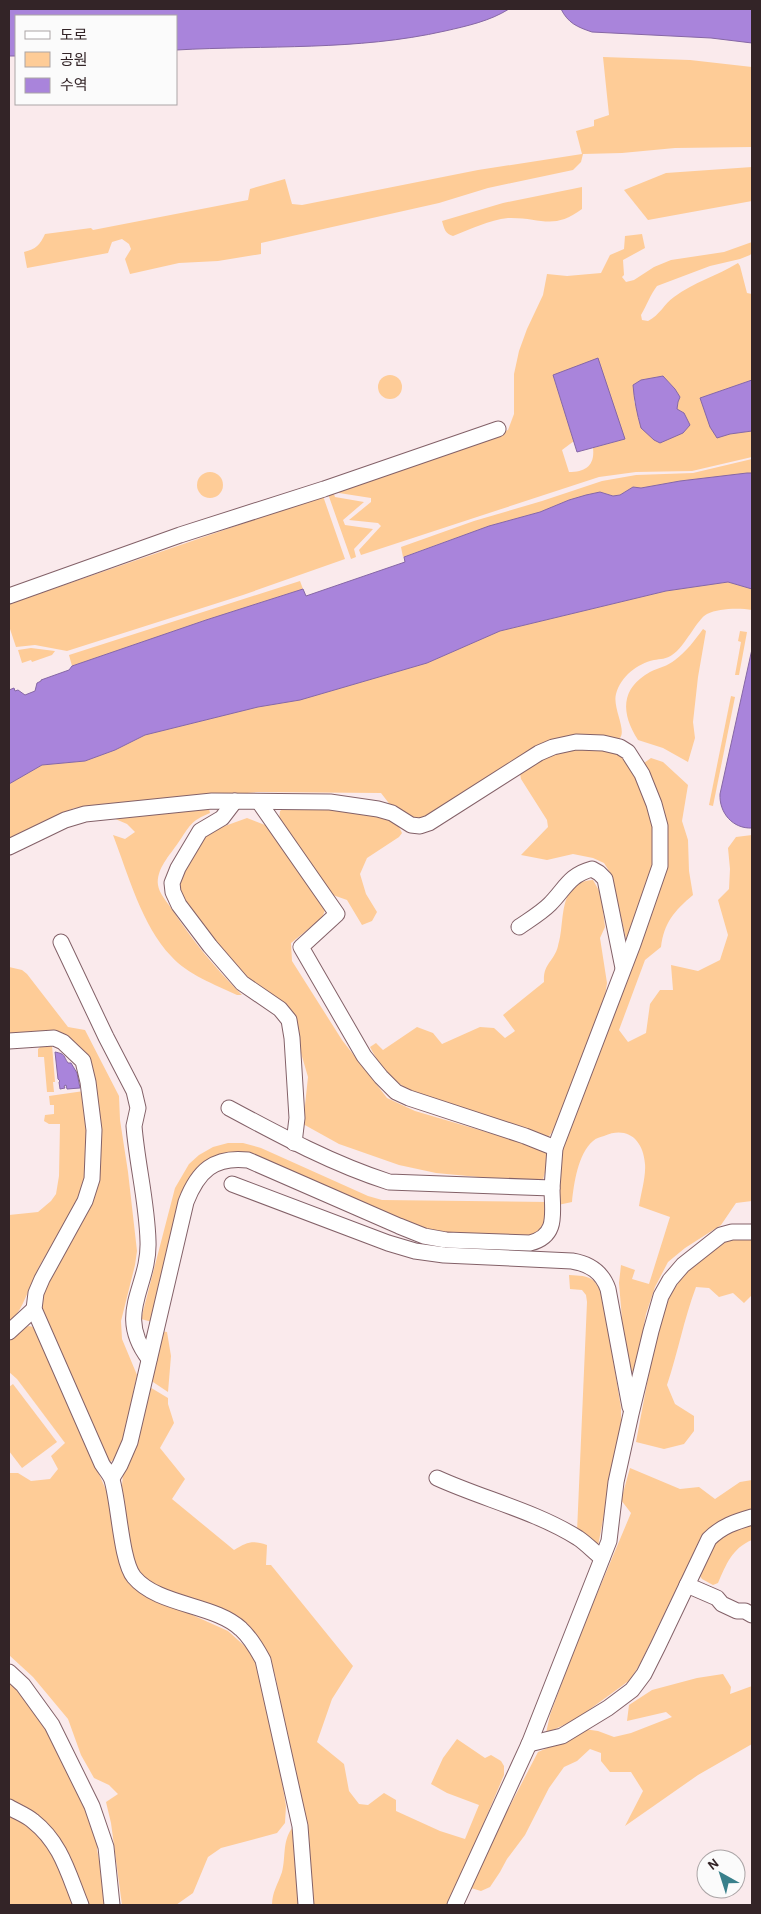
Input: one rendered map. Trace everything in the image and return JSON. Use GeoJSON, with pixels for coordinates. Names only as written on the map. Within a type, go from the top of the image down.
{"type":"FeatureCollection","features":[{"type":"Feature","properties":{"kind":"street"},"geometry":{"type":"LineString","coordinates":[[9,596],[180,535],[324,489],[498,429]]}},
{"type":"Feature","properties":{"kind":"street"},"geometry":{"type":"LineString","coordinates":[[9,847],[65,820],[85,814],[212,801],[330,802],[392,813],[411,825],[420,826],[429,823],[539,753],[553,747],[576,742],[614,744],[628,752],[636,762],[654,804],[660,826],[660,866],[555,1148],[552,1227],[548,1234],[540,1241],[530,1243],[446,1240],[424,1236],[248,1160],[233,1158],[211,1165],[192,1186],[186,1202],[130,1442],[112,1478]]}},
{"type":"Feature","properties":{"kind":"street"},"geometry":{"type":"LineString","coordinates":[[235,801],[222,818],[200,831],[178,868],[172,883],[173,892],[179,905],[210,946],[242,983],[280,1009],[289,1020],[292,1038],[297,1118],[294,1143]]}},
{"type":"Feature","properties":{"kind":"street"},"geometry":{"type":"LineString","coordinates":[[259,802],[338,914],[301,947],[364,1056],[381,1077],[396,1092],[409,1098],[555,1148]]}},
{"type":"Feature","properties":{"kind":"street"},"geometry":{"type":"LineString","coordinates":[[518,927],[550,904],[570,879],[583,871],[592,869],[605,880],[623,968]]}},
{"type":"Feature","properties":{"kind":"street"},"geometry":{"type":"LineString","coordinates":[[61,942],[134,1091],[138,1108],[134,1126],[148,1241],[146,1264],[135,1299],[133,1318],[140,1348],[149,1359]]}},
{"type":"Feature","properties":{"kind":"street"},"geometry":{"type":"LineString","coordinates":[[9,1042],[54,1038],[64,1042],[83,1061],[94,1130],[92,1179],[85,1201],[42,1279],[36,1293],[34,1309],[102,1464],[112,1478],[127,1562],[134,1576],[144,1586],[164,1596],[223,1618],[240,1628],[254,1644],[263,1660],[300,1826],[306,1905]]}},
{"type":"Feature","properties":{"kind":"street"},"geometry":{"type":"LineString","coordinates":[[229,1108],[294,1143],[366,1175],[389,1182],[552,1188]]}},
{"type":"Feature","properties":{"kind":"street"},"geometry":{"type":"LineString","coordinates":[[232,1184],[388,1243],[415,1251],[444,1255],[572,1262],[590,1266],[605,1280],[608,1289],[631,1414]]}},
{"type":"Feature","properties":{"kind":"street"},"geometry":{"type":"LineString","coordinates":[[456,1905],[529,1744],[609,1541],[616,1482],[661,1296],[670,1280],[683,1265],[721,1235],[732,1232],[752,1232]]}},
{"type":"Feature","properties":{"kind":"street"},"geometry":{"type":"LineString","coordinates":[[9,1332],[34,1309]]}},
{"type":"Feature","properties":{"kind":"street"},"geometry":{"type":"LineString","coordinates":[[437,1478],[469,1492],[536,1516],[579,1539],[602,1558]]}},
{"type":"Feature","properties":{"kind":"street"},"geometry":{"type":"LineString","coordinates":[[529,1744],[562,1736],[608,1708],[632,1690],[647,1667],[709,1540],[719,1530],[752,1517]]}},
{"type":"Feature","properties":{"kind":"street"},"geometry":{"type":"LineString","coordinates":[[687,1585],[717,1598],[722,1604],[737,1611],[745,1611],[752,1614]]}},
{"type":"Feature","properties":{"kind":"street"},"geometry":{"type":"LineString","coordinates":[[9,1672],[23,1685],[52,1725],[92,1806],[106,1847],[112,1905]]}},
{"type":"Feature","properties":{"kind":"street"},"geometry":{"type":"LineString","coordinates":[[9,1808],[31,1819],[47,1833],[59,1850],[80,1905]]}},
{"type":"Feature","properties":{"kind":"green space"},"geometry":{"type":"Polygon","coordinates":[[[603,57],[690,60],[752,67],[752,147],[675,148],[622,153],[583,154],[581,162],[573,170],[488,188],[439,203],[261,243],[261,254],[218,261],[179,263],[130,274],[125,259],[131,249],[129,244],[122,239],[112,242],[108,253],[27,268],[24,252],[37,246],[45,234],[91,228],[93,230],[248,200],[250,189],[285,179],[292,204],[302,205],[478,170],[582,154],[576,131],[594,126],[594,120],[609,115],[603,57]]]}},
{"type":"Feature","properties":{"kind":"green space"},"geometry":{"type":"Polygon","coordinates":[[[752,167],[752,201],[648,220],[624,190],[666,173],[752,167]]]}},
{"type":"Feature","properties":{"kind":"green space"},"geometry":{"type":"Polygon","coordinates":[[[582,187],[582,209],[563,220],[501,219],[453,236],[444,228],[442,221],[503,203],[582,187]]]}},
{"type":"Feature","properties":{"kind":"green space"},"geometry":{"type":"Polygon","coordinates":[[[642,234],[645,248],[623,260],[624,275],[622,277],[626,282],[634,280],[654,267],[671,260],[724,252],[752,242],[752,253],[750,255],[710,266],[657,286],[641,315],[642,320],[648,321],[682,292],[738,263],[747,293],[752,294],[752,380],[700,398],[730,434],[752,431],[752,457],[692,471],[636,472],[599,477],[361,555],[359,550],[381,526],[378,523],[349,520],[371,502],[371,498],[339,493],[337,487],[508,430],[514,414],[514,374],[519,351],[543,295],[547,274],[567,276],[601,273],[610,255],[624,249],[625,236],[642,234]],[[553,375],[574,441],[562,450],[569,472],[580,471],[591,463],[593,448],[625,439],[553,375]],[[663,376],[641,380],[634,401],[638,412],[638,419],[654,440],[684,413],[677,409],[680,397],[663,376]]]}},
{"type":"Feature","properties":{"kind":"green space"},"geometry":{"type":"Polygon","coordinates":[[[390,375],[395,376],[401,382],[401,392],[395,398],[390,399],[385,398],[379,392],[378,387],[379,382],[385,376],[390,375]]]}},
{"type":"Feature","properties":{"kind":"green space"},"geometry":{"type":"Polygon","coordinates":[[[752,459],[752,473],[680,481],[641,488],[633,487],[620,495],[614,496],[600,492],[569,500],[540,512],[489,526],[403,557],[401,547],[474,521],[602,481],[636,475],[693,473],[752,459]]]}},
{"type":"Feature","properties":{"kind":"green space"},"geometry":{"type":"Polygon","coordinates":[[[210,472],[219,476],[223,485],[219,494],[210,498],[201,494],[197,485],[201,476],[210,472]]]}},
{"type":"Feature","properties":{"kind":"green space"},"geometry":{"type":"Polygon","coordinates":[[[332,489],[335,497],[364,502],[343,520],[345,525],[373,529],[354,549],[356,557],[351,559],[327,491],[332,489]]]}},
{"type":"Feature","properties":{"kind":"green space"},"geometry":{"type":"Polygon","coordinates":[[[323,496],[345,559],[243,595],[67,651],[35,645],[16,647],[9,626],[9,604],[323,496]]]}},
{"type":"Feature","properties":{"kind":"green space"},"geometry":{"type":"Polygon","coordinates":[[[300,581],[303,589],[72,666],[69,655],[300,581]]]}},
{"type":"Feature","properties":{"kind":"green space"},"geometry":{"type":"Polygon","coordinates":[[[728,582],[752,589],[752,610],[730,609],[707,614],[699,621],[682,646],[672,655],[642,664],[630,672],[618,688],[615,700],[622,733],[621,737],[617,740],[581,736],[431,818],[414,820],[391,806],[381,793],[258,792],[74,808],[9,839],[9,784],[42,765],[85,761],[115,750],[145,735],[258,707],[300,700],[427,663],[500,631],[666,591],[728,582]]]}},
{"type":"Feature","properties":{"kind":"green space"},"geometry":{"type":"Polygon","coordinates":[[[703,629],[706,631],[693,722],[695,738],[688,762],[663,748],[638,740],[628,720],[626,702],[633,686],[640,679],[679,657],[703,629]]]}},
{"type":"Feature","properties":{"kind":"green space"},"geometry":{"type":"Polygon","coordinates":[[[740,631],[747,632],[739,675],[735,675],[741,642],[738,641],[740,631]]]}},
{"type":"Feature","properties":{"kind":"green space"},"geometry":{"type":"Polygon","coordinates":[[[31,648],[55,651],[52,655],[32,662],[31,660],[22,663],[18,650],[31,648]]]}},
{"type":"Feature","properties":{"kind":"green space"},"geometry":{"type":"Polygon","coordinates":[[[731,696],[735,697],[713,806],[709,805],[731,696]]]}},
{"type":"Feature","properties":{"kind":"green space"},"geometry":{"type":"Polygon","coordinates":[[[605,747],[624,756],[630,763],[649,808],[653,828],[652,866],[627,943],[611,874],[604,863],[593,858],[573,854],[547,860],[521,855],[548,827],[547,820],[521,779],[520,774],[523,770],[547,756],[565,749],[605,747]]]}},
{"type":"Feature","properties":{"kind":"green space"},"geometry":{"type":"Polygon","coordinates":[[[651,758],[663,762],[688,785],[682,821],[688,840],[689,871],[693,895],[680,906],[667,924],[661,947],[645,960],[619,1030],[628,1042],[646,1033],[650,1004],[660,990],[673,990],[671,965],[698,971],[720,960],[728,935],[718,900],[729,889],[728,848],[736,837],[752,835],[752,1201],[736,1203],[721,1225],[685,1248],[668,1262],[655,1287],[646,1314],[637,1365],[630,1375],[625,1355],[619,1283],[621,1265],[635,1270],[632,1279],[649,1284],[670,1217],[639,1206],[645,1164],[644,1155],[637,1142],[627,1134],[620,1133],[612,1133],[594,1140],[580,1161],[572,1202],[558,1205],[560,1154],[665,859],[644,763],[651,758]]]}},
{"type":"Feature","properties":{"kind":"green space"},"geometry":{"type":"Polygon","coordinates":[[[297,805],[384,814],[398,825],[402,833],[399,837],[367,858],[360,874],[366,894],[377,912],[372,921],[362,925],[347,900],[330,894],[279,820],[280,811],[297,805]]]}},
{"type":"Feature","properties":{"kind":"green space"},"geometry":{"type":"Polygon","coordinates":[[[209,809],[210,813],[198,819],[188,828],[161,868],[158,885],[163,897],[179,920],[213,964],[242,995],[237,995],[210,983],[185,969],[161,944],[144,915],[113,835],[125,839],[135,832],[127,824],[113,818],[209,809]]]}},
{"type":"Feature","properties":{"kind":"green space"},"geometry":{"type":"Polygon","coordinates":[[[247,818],[265,825],[322,902],[325,910],[322,918],[291,943],[292,961],[342,1040],[387,1098],[415,1111],[540,1148],[547,1153],[546,1169],[542,1183],[436,1173],[399,1165],[339,1144],[303,1124],[308,1077],[301,1053],[297,1025],[244,976],[185,903],[178,889],[183,869],[200,841],[211,831],[247,818]]]}},
{"type":"Feature","properties":{"kind":"green space"},"geometry":{"type":"Polygon","coordinates":[[[593,880],[601,894],[605,927],[600,938],[607,983],[605,996],[558,1124],[547,1139],[415,1093],[388,1074],[370,1047],[376,1043],[383,1050],[417,1027],[433,1033],[442,1044],[480,1027],[494,1028],[505,1038],[515,1031],[503,1015],[544,982],[545,971],[558,946],[568,896],[573,888],[581,882],[593,880]]]}},
{"type":"Feature","properties":{"kind":"green space"},"geometry":{"type":"Polygon","coordinates":[[[9,967],[22,970],[27,974],[68,1027],[85,1030],[119,1096],[120,1120],[137,1251],[121,1321],[122,1339],[137,1375],[121,1450],[116,1458],[109,1463],[41,1312],[41,1290],[92,1202],[98,1186],[101,1145],[97,1098],[80,1048],[68,1038],[9,1038],[9,967]]]}},
{"type":"Feature","properties":{"kind":"green space"},"geometry":{"type":"Polygon","coordinates":[[[52,1045],[54,1092],[47,1092],[44,1057],[38,1057],[38,1049],[41,1046],[52,1045]]]}},
{"type":"Feature","properties":{"kind":"green space"},"geometry":{"type":"Polygon","coordinates":[[[84,1091],[89,1152],[84,1184],[73,1209],[39,1267],[23,1303],[9,1324],[9,1215],[38,1212],[56,1194],[59,1176],[60,1124],[49,1124],[44,1121],[45,1115],[54,1114],[54,1105],[50,1105],[49,1096],[84,1091]]]}},
{"type":"Feature","properties":{"kind":"green space"},"geometry":{"type":"Polygon","coordinates":[[[228,1143],[243,1143],[261,1148],[368,1196],[382,1200],[548,1202],[546,1219],[545,1223],[530,1238],[437,1234],[261,1161],[203,1166],[152,1322],[141,1319],[175,1188],[189,1164],[199,1155],[213,1147],[228,1143]]]}},
{"type":"Feature","properties":{"kind":"green space"},"geometry":{"type":"Polygon","coordinates":[[[735,1237],[752,1238],[752,1295],[744,1303],[733,1293],[719,1297],[709,1288],[696,1287],[667,1385],[675,1404],[694,1416],[694,1431],[684,1444],[664,1449],[636,1442],[655,1341],[670,1295],[690,1266],[712,1246],[735,1237]]]}},
{"type":"Feature","properties":{"kind":"green space"},"geometry":{"type":"Polygon","coordinates":[[[569,1275],[591,1279],[595,1282],[603,1298],[621,1408],[621,1426],[598,1546],[577,1532],[587,1302],[586,1295],[582,1290],[570,1289],[569,1275]]]}},
{"type":"Feature","properties":{"kind":"green space"},"geometry":{"type":"Polygon","coordinates":[[[29,1326],[33,1327],[36,1331],[110,1499],[121,1563],[168,1604],[228,1631],[249,1650],[257,1667],[274,1733],[286,1806],[285,1823],[277,1833],[221,1848],[208,1857],[193,1893],[176,1905],[122,1905],[111,1823],[106,1802],[118,1794],[109,1785],[94,1778],[81,1755],[68,1719],[33,1677],[9,1655],[9,1473],[18,1473],[31,1481],[50,1479],[58,1469],[51,1456],[65,1443],[17,1379],[9,1372],[9,1341],[21,1329],[29,1326]]]}},
{"type":"Feature","properties":{"kind":"green space"},"geometry":{"type":"Polygon","coordinates":[[[160,1331],[167,1332],[171,1356],[168,1392],[150,1380],[160,1331]]]}},
{"type":"Feature","properties":{"kind":"green space"},"geometry":{"type":"Polygon","coordinates":[[[13,1384],[57,1442],[22,1468],[9,1451],[9,1387],[13,1384]]]}},
{"type":"Feature","properties":{"kind":"green space"},"geometry":{"type":"Polygon","coordinates":[[[148,1386],[168,1398],[174,1423],[160,1448],[185,1479],[172,1499],[234,1550],[250,1543],[267,1545],[266,1565],[271,1565],[353,1666],[332,1699],[317,1742],[344,1764],[349,1791],[359,1804],[368,1805],[384,1793],[396,1800],[396,1811],[440,1831],[465,1839],[479,1805],[447,1793],[431,1784],[443,1758],[457,1739],[485,1758],[491,1755],[501,1761],[504,1766],[504,1775],[449,1905],[311,1905],[306,1830],[275,1675],[260,1642],[143,1579],[132,1558],[122,1486],[123,1474],[148,1386]]]}},
{"type":"Feature","properties":{"kind":"green space"},"geometry":{"type":"Polygon","coordinates":[[[630,1468],[680,1489],[699,1487],[715,1499],[740,1482],[752,1480],[752,1509],[734,1516],[706,1533],[681,1579],[640,1664],[630,1680],[575,1720],[546,1733],[550,1715],[587,1614],[631,1513],[621,1500],[630,1468]]]}},
{"type":"Feature","properties":{"kind":"green space"},"geometry":{"type":"Polygon","coordinates":[[[752,1522],[752,1540],[745,1543],[735,1552],[718,1583],[713,1585],[702,1579],[700,1576],[713,1544],[722,1534],[752,1522]]]}},
{"type":"Feature","properties":{"kind":"green space"},"geometry":{"type":"Polygon","coordinates":[[[723,1674],[731,1687],[730,1694],[752,1686],[752,1744],[698,1775],[625,1826],[643,1791],[631,1772],[610,1772],[601,1761],[601,1753],[590,1749],[577,1761],[564,1767],[549,1788],[525,1835],[507,1859],[490,1887],[481,1891],[471,1888],[489,1846],[538,1752],[584,1729],[598,1731],[614,1737],[631,1733],[672,1717],[666,1712],[627,1721],[629,1705],[652,1690],[697,1678],[723,1674]]]}},
{"type":"Feature","properties":{"kind":"green space"},"geometry":{"type":"Polygon","coordinates":[[[9,1683],[14,1685],[36,1714],[67,1768],[76,1788],[98,1845],[97,1850],[105,1886],[106,1905],[84,1905],[63,1849],[9,1803],[9,1683]]]}},
{"type":"Feature","properties":{"kind":"green space"},"geometry":{"type":"Polygon","coordinates":[[[9,1814],[29,1824],[54,1851],[75,1905],[9,1905],[9,1814]]]}},
{"type":"Feature","properties":{"kind":"green space"},"geometry":{"type":"Polygon","coordinates":[[[293,1827],[302,1905],[272,1905],[274,1892],[282,1872],[287,1837],[293,1827]]]}},
{"type":"Feature","properties":{"kind":"water"},"geometry":{"type":"Polygon","coordinates":[[[9,9],[509,9],[486,20],[462,27],[378,42],[178,50],[178,15],[15,15],[15,56],[9,56],[9,9]]]}},
{"type":"Feature","properties":{"kind":"water"},"geometry":{"type":"Polygon","coordinates":[[[561,9],[752,9],[752,43],[711,38],[592,32],[574,24],[561,9]]]}},
{"type":"Feature","properties":{"kind":"water"},"geometry":{"type":"Polygon","coordinates":[[[598,358],[625,439],[577,452],[553,375],[598,358]]]}},
{"type":"Feature","properties":{"kind":"water"},"geometry":{"type":"Polygon","coordinates":[[[663,376],[680,397],[677,409],[684,413],[690,425],[683,433],[660,443],[641,428],[633,385],[641,380],[663,376]]]}},
{"type":"Feature","properties":{"kind":"water"},"geometry":{"type":"Polygon","coordinates":[[[752,380],[752,431],[717,438],[710,427],[700,398],[752,380]]]}},
{"type":"Feature","properties":{"kind":"water"},"geometry":{"type":"Polygon","coordinates":[[[752,473],[752,589],[728,582],[666,591],[500,631],[427,663],[300,700],[258,707],[145,735],[115,750],[85,761],[42,765],[9,784],[9,690],[14,688],[15,691],[18,690],[25,695],[35,691],[37,683],[41,680],[69,670],[72,666],[303,589],[306,596],[405,562],[404,557],[489,526],[540,512],[586,495],[600,492],[613,496],[620,495],[633,487],[641,488],[752,473]]]}},
{"type":"Feature","properties":{"kind":"water"},"geometry":{"type":"Polygon","coordinates":[[[752,649],[752,828],[745,828],[733,823],[728,818],[720,801],[720,794],[752,649]]]}},
{"type":"Feature","properties":{"kind":"water"},"geometry":{"type":"Polygon","coordinates":[[[55,1052],[63,1055],[68,1063],[71,1063],[77,1073],[80,1088],[67,1089],[66,1085],[64,1086],[65,1088],[60,1089],[55,1052]]]}}]}
